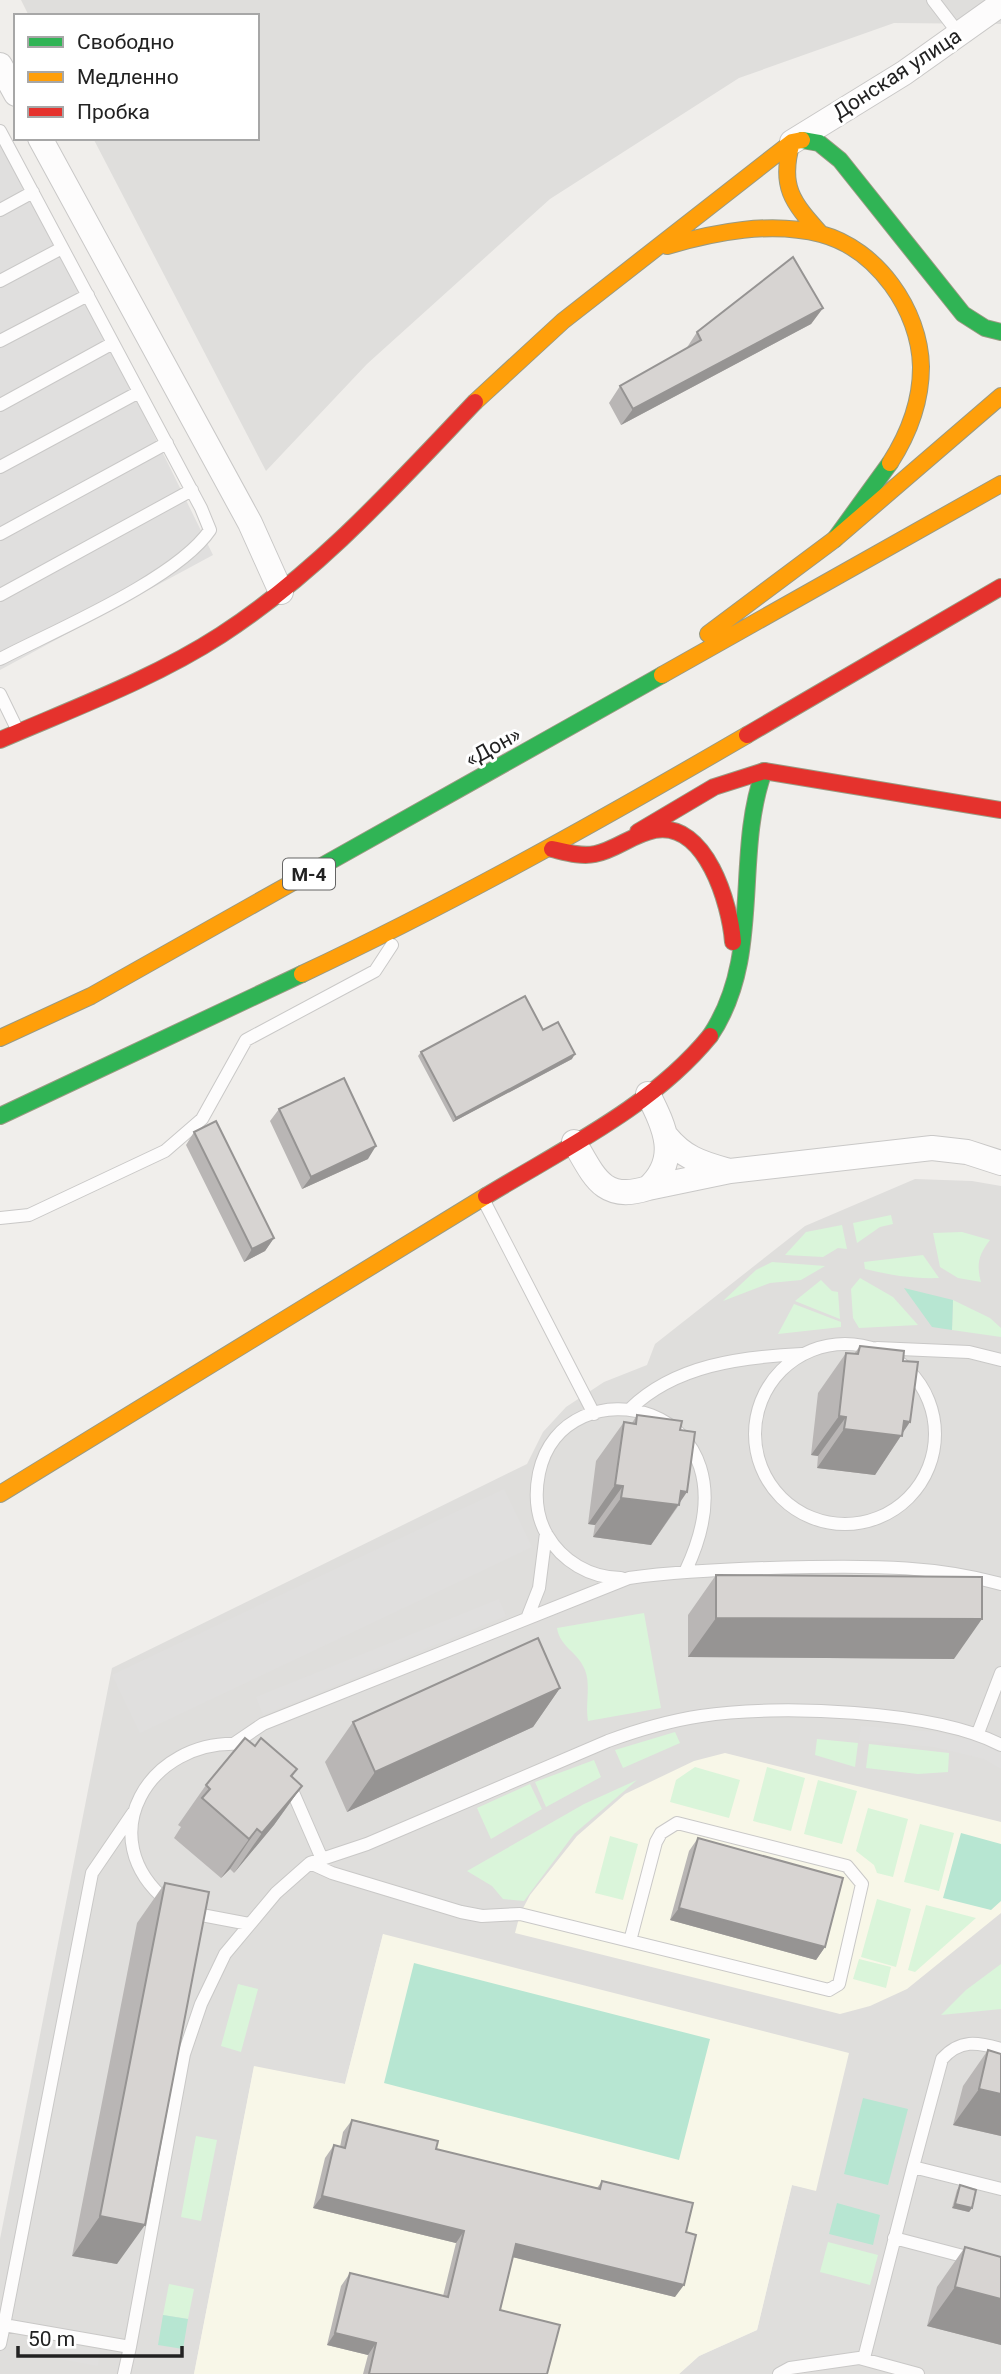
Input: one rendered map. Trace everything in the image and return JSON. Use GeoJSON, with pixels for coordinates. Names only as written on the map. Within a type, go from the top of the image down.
{"type":"FeatureCollection","features":[{"type":"Feature","properties":{"kind":"main road"},"geometry":{"type":"LineString","coordinates":[[0,740],[161,668],[220,636],[281,592],[348,535],[499,377],[562,321],[792,142],[808,138],[822,142],[840,160],[963,314],[985,328],[1001,332]]}},
{"type":"Feature","properties":{"kind":"main road"},"geometry":{"type":"LineString","coordinates":[[792,142],[784,174],[787,187],[821,234]]}},
{"type":"Feature","properties":{"kind":"main road"},"geometry":{"type":"LineString","coordinates":[[655,250],[694,237],[729,233],[773,230],[821,234],[860,251],[895,287],[909,319],[921,366],[913,416],[885,471],[835,539]]}},
{"type":"Feature","properties":{"kind":"main road"},"geometry":{"type":"LineString","coordinates":[[614,703],[835,539],[1001,396]]}},
{"type":"Feature","properties":{"kind":"main road","name":"«Дон»"},"geometry":{"type":"LineString","coordinates":[[0,1038],[91,996],[1001,484]]}},
{"type":"Feature","properties":{"kind":"main road"},"geometry":{"type":"LineString","coordinates":[[0,1116],[405,926],[552,849],[1001,587]]}},
{"type":"Feature","properties":{"kind":"main road"},"geometry":{"type":"LineString","coordinates":[[552,849],[592,856],[717,785],[740,775],[764,771],[1001,810]]}},
{"type":"Feature","properties":{"kind":"main road"},"geometry":{"type":"LineString","coordinates":[[0,1494],[574,1142],[648,1094],[698,1052],[717,1025],[733,987],[747,937],[752,811],[764,771]]}},
{"type":"Feature","properties":{"kind":"main road"},"geometry":{"type":"LineString","coordinates":[[638,832],[668,828],[689,841],[710,862],[726,899],[733,933],[733,987]]}},
{"type":"Feature","properties":{"kind":"street","name":"Донская улица"},"geometry":{"type":"LineString","coordinates":[[792,142],[904,73],[1001,4]]}},
{"type":"Feature","properties":{"kind":"street"},"geometry":{"type":"LineString","coordinates":[[0,65],[14,90]]}},
{"type":"Feature","properties":{"kind":"street"},"geometry":{"type":"LineString","coordinates":[[41,140],[250,523],[281,592]]}},
{"type":"Feature","properties":{"kind":"street"},"geometry":{"type":"LineString","coordinates":[[648,1094],[666,1136],[678,1151],[695,1162],[730,1171]]}},
{"type":"Feature","properties":{"kind":"street"},"geometry":{"type":"LineString","coordinates":[[648,1188],[663,1174],[667,1157],[666,1136]]}},
{"type":"Feature","properties":{"kind":"street"},"geometry":{"type":"LineString","coordinates":[[574,1142],[594,1175],[609,1191],[628,1194],[730,1171],[932,1148],[967,1152],[1001,1163]]}},
{"type":"Feature","properties":{"kind":"lane"},"geometry":{"type":"LineString","coordinates":[[933,0],[959,34]]}},
{"type":"Feature","properties":{"kind":"lane"},"geometry":{"type":"LineString","coordinates":[[0,131],[3,146],[33,192],[192,490],[210,530],[199,546],[162,574],[0,659]]}},
{"type":"Feature","properties":{"kind":"lane"},"geometry":{"type":"LineString","coordinates":[[0,210],[33,192]]}},
{"type":"Feature","properties":{"kind":"lane"},"geometry":{"type":"LineString","coordinates":[[0,281],[62,248]]}},
{"type":"Feature","properties":{"kind":"lane"},"geometry":{"type":"LineString","coordinates":[[0,341],[88,295]]}},
{"type":"Feature","properties":{"kind":"lane"},"geometry":{"type":"LineString","coordinates":[[0,405],[113,343]]}},
{"type":"Feature","properties":{"kind":"lane"},"geometry":{"type":"LineString","coordinates":[[0,467],[139,392]]}},
{"type":"Feature","properties":{"kind":"lane"},"geometry":{"type":"LineString","coordinates":[[0,534],[167,443]]}},
{"type":"Feature","properties":{"kind":"lane"},"geometry":{"type":"LineString","coordinates":[[0,595],[192,490]]}},
{"type":"Feature","properties":{"kind":"lane"},"geometry":{"type":"LineString","coordinates":[[0,694],[19,732]]}},
{"type":"Feature","properties":{"kind":"lane"},"geometry":{"type":"LineString","coordinates":[[0,1218],[29,1216],[165,1151],[202,1119],[246,1040],[375,971],[405,926]]}},
{"type":"Feature","properties":{"kind":"lane"},"geometry":{"type":"LineString","coordinates":[[482,1199],[594,1413]]}},
{"type":"Feature","properties":{"kind":"lane"},"geometry":{"type":"LineString","coordinates":[[629,1409],[652,1389],[677,1377],[753,1357],[803,1354],[836,1344],[969,1352],[1001,1360]]}},
{"type":"Feature","properties":{"kind":"lane"},"geometry":{"type":"LineString","coordinates":[[803,1354],[776,1376],[759,1407],[755,1424],[759,1459],[775,1490],[788,1503],[819,1520],[854,1523],[887,1513],[915,1491],[928,1468],[935,1443],[933,1417],[925,1392],[902,1364],[871,1348]]}},
{"type":"Feature","properties":{"kind":"lane"},"geometry":{"type":"LineString","coordinates":[[528,1616],[539,1588],[546,1533],[537,1501],[540,1468],[556,1439],[574,1423],[594,1413],[629,1409],[646,1413],[675,1429],[687,1440],[702,1470],[705,1503],[697,1547],[686,1570]]}},
{"type":"Feature","properties":{"kind":"lane"},"geometry":{"type":"LineString","coordinates":[[546,1533],[567,1559],[580,1568],[612,1578],[686,1570],[905,1566],[973,1576],[1001,1584]]}},
{"type":"Feature","properties":{"kind":"lane"},"geometry":{"type":"LineString","coordinates":[[235,1743],[263,1724],[528,1616],[629,1578]]}},
{"type":"Feature","properties":{"kind":"lane"},"geometry":{"type":"LineString","coordinates":[[978,1733],[1001,1673]]}},
{"type":"Feature","properties":{"kind":"lane"},"geometry":{"type":"LineString","coordinates":[[124,2374],[184,2054],[201,2004],[225,1954],[249,1924],[276,1893],[316,1861],[367,1844],[608,1741],[647,1727],[703,1716],[765,1712],[850,1713],[923,1721],[978,1733],[1001,1745]]}},
{"type":"Feature","properties":{"kind":"lane"},"geometry":{"type":"LineString","coordinates":[[0,2344],[92,1873],[133,1813],[145,1784],[171,1762],[202,1748],[235,1743],[258,1748]]}},
{"type":"Feature","properties":{"kind":"lane"},"geometry":{"type":"LineString","coordinates":[[284,1772],[302,1808],[316,1861],[332,1874],[460,1912],[482,1916],[520,1914],[630,1941],[833,1990],[839,1984],[862,1884],[847,1866],[677,1823],[661,1833],[656,1842],[630,1941]]}},
{"type":"Feature","properties":{"kind":"lane"},"geometry":{"type":"LineString","coordinates":[[133,1813],[132,1843],[136,1858],[141,1872],[159,1895],[190,1913],[249,1924]]}},
{"type":"Feature","properties":{"kind":"lane"},"geometry":{"type":"LineString","coordinates":[[864,2358],[942,2059],[951,2049],[965,2042],[1001,2049]]}},
{"type":"Feature","properties":{"kind":"lane"},"geometry":{"type":"LineString","coordinates":[[913,2167],[1001,2189]]}},
{"type":"Feature","properties":{"kind":"lane"},"geometry":{"type":"LineString","coordinates":[[894,2238],[1001,2266]]}},
{"type":"Feature","properties":{"kind":"lane"},"geometry":{"type":"LineString","coordinates":[[4,2325],[130,2347]]}},
{"type":"Feature","properties":{"kind":"lane"},"geometry":{"type":"LineString","coordinates":[[779,2374],[790,2368],[864,2358],[918,2374]]}},
{"type":"Feature","properties":{"kind":"shaded area"},"geometry":{"type":"Polygon","coordinates":[[[21,0],[1001,0],[1001,24],[894,23],[739,78],[550,199],[367,364],[266,471],[94,140],[259,140],[259,14],[28,14],[21,0]]]}},
{"type":"Feature","properties":{"kind":"shaded area"},"geometry":{"type":"Polygon","coordinates":[[[0,140],[62,248],[213,555],[0,670],[0,140]]]}},
{"type":"Feature","properties":{"kind":"shaded area"},"geometry":{"type":"Polygon","coordinates":[[[915,1179],[972,1181],[1001,1186],[1001,2374],[679,2374],[699,2356],[757,2330],[792,2185],[816,2190],[383,1934],[345,2084],[254,2067],[194,2374],[0,2374],[0,2239],[112,1668],[527,1464],[543,1432],[566,1407],[604,1382],[647,1365],[655,1344],[805,1226],[915,1179]]]}},
{"type":"Feature","properties":{"kind":"shaded area"},"geometry":{"type":"Polygon","coordinates":[[[504,1489],[532,1547],[140,1733],[112,1675],[504,1489]]]}},
{"type":"Feature","properties":{"kind":"shaded area"},"geometry":{"type":"Polygon","coordinates":[[[499,1599],[506,1616],[263,1715],[256,1697],[499,1599]]]}},
{"type":"Feature","properties":{"kind":"shaded area"},"geometry":{"type":"Polygon","coordinates":[[[861,1726],[936,1732],[990,1745],[1001,1752],[1001,1769],[984,1759],[934,1747],[859,1740],[861,1726]]]}},
{"type":"Feature","properties":{"kind":"shaded area"},"geometry":{"type":"Polygon","coordinates":[[[725,1753],[1001,1822],[1001,1913],[907,1989],[870,2006],[840,2014],[515,1933],[520,1914],[530,1895],[577,1836],[625,1794],[694,1761],[725,1753]]]}},
{"type":"Feature","properties":{"kind":"shaded area"},"geometry":{"type":"Polygon","coordinates":[[[383,1934],[849,2053],[816,2191],[792,2185],[757,2330],[699,2356],[679,2374],[194,2374],[254,2066],[345,2084],[383,1934]]]}},
{"type":"Feature","properties":{"kind":"shaded area"},"geometry":{"type":"Polygon","coordinates":[[[36,2338],[100,2350],[98,2366],[33,2354],[36,2338]]]}},
{"type":"Feature","properties":{"kind":"green space"},"geometry":{"type":"Polygon","coordinates":[[[891,1215],[893,1224],[880,1227],[857,1243],[853,1223],[891,1215]]]}},
{"type":"Feature","properties":{"kind":"green space"},"geometry":{"type":"Polygon","coordinates":[[[842,1225],[847,1249],[838,1248],[823,1257],[785,1255],[806,1232],[842,1225]]]}},
{"type":"Feature","properties":{"kind":"green space"},"geometry":{"type":"Polygon","coordinates":[[[962,1232],[990,1240],[979,1260],[981,1282],[958,1278],[940,1267],[933,1233],[962,1232]]]}},
{"type":"Feature","properties":{"kind":"green space"},"geometry":{"type":"Polygon","coordinates":[[[923,1255],[939,1278],[902,1276],[865,1269],[864,1262],[923,1255]]]}},
{"type":"Feature","properties":{"kind":"green space"},"geometry":{"type":"Polygon","coordinates":[[[772,1262],[825,1266],[801,1280],[770,1283],[723,1301],[756,1270],[772,1262]]]}},
{"type":"Feature","properties":{"kind":"green space"},"geometry":{"type":"Polygon","coordinates":[[[860,1278],[893,1297],[918,1325],[859,1328],[853,1318],[851,1289],[860,1278]]]}},
{"type":"Feature","properties":{"kind":"green space"},"geometry":{"type":"Polygon","coordinates":[[[821,1280],[832,1291],[838,1292],[840,1319],[795,1301],[821,1280]]]}},
{"type":"Feature","properties":{"kind":"green space"},"geometry":{"type":"Polygon","coordinates":[[[904,1288],[953,1300],[952,1330],[932,1327],[904,1288]]]}},
{"type":"Feature","properties":{"kind":"green space"},"geometry":{"type":"Polygon","coordinates":[[[953,1300],[990,1318],[1001,1328],[1001,1337],[952,1330],[953,1300]]]}},
{"type":"Feature","properties":{"kind":"green space"},"geometry":{"type":"Polygon","coordinates":[[[794,1304],[841,1322],[841,1327],[778,1334],[794,1304]]]}},
{"type":"Feature","properties":{"kind":"green space"},"geometry":{"type":"Polygon","coordinates":[[[644,1613],[661,1708],[588,1721],[588,1682],[585,1670],[562,1640],[557,1628],[644,1613]]]}},
{"type":"Feature","properties":{"kind":"green space"},"geometry":{"type":"Polygon","coordinates":[[[675,1732],[680,1743],[623,1768],[615,1750],[675,1732]]]}},
{"type":"Feature","properties":{"kind":"green space"},"geometry":{"type":"Polygon","coordinates":[[[817,1739],[858,1743],[855,1767],[815,1755],[817,1739]]]}},
{"type":"Feature","properties":{"kind":"green space"},"geometry":{"type":"Polygon","coordinates":[[[869,1744],[949,1753],[948,1772],[918,1774],[866,1768],[869,1744]]]}},
{"type":"Feature","properties":{"kind":"green space"},"geometry":{"type":"Polygon","coordinates":[[[594,1760],[601,1777],[546,1807],[535,1782],[594,1760]]]}},
{"type":"Feature","properties":{"kind":"green space"},"geometry":{"type":"Polygon","coordinates":[[[695,1767],[740,1780],[729,1818],[670,1802],[676,1780],[695,1767]]]}},
{"type":"Feature","properties":{"kind":"green space"},"geometry":{"type":"Polygon","coordinates":[[[767,1767],[805,1778],[791,1831],[753,1821],[767,1767]]]}},
{"type":"Feature","properties":{"kind":"green space"},"geometry":{"type":"Polygon","coordinates":[[[637,1780],[574,1834],[524,1901],[503,1899],[492,1886],[467,1871],[584,1804],[637,1780]]]}},
{"type":"Feature","properties":{"kind":"green space"},"geometry":{"type":"Polygon","coordinates":[[[818,1780],[857,1791],[842,1844],[804,1834],[818,1780]]]}},
{"type":"Feature","properties":{"kind":"green space"},"geometry":{"type":"Polygon","coordinates":[[[530,1784],[542,1809],[491,1839],[477,1808],[530,1784]]]}},
{"type":"Feature","properties":{"kind":"green space"},"geometry":{"type":"Polygon","coordinates":[[[868,1808],[908,1819],[893,1877],[877,1873],[874,1865],[856,1851],[868,1808]]]}},
{"type":"Feature","properties":{"kind":"green space"},"geometry":{"type":"Polygon","coordinates":[[[920,1824],[954,1833],[939,1891],[904,1882],[920,1824]]]}},
{"type":"Feature","properties":{"kind":"green space"},"geometry":{"type":"Polygon","coordinates":[[[961,1833],[1001,1844],[1001,1901],[991,1910],[943,1898],[961,1833]]]}},
{"type":"Feature","properties":{"kind":"green space"},"geometry":{"type":"Polygon","coordinates":[[[610,1836],[638,1844],[623,1900],[595,1893],[610,1836]]]}},
{"type":"Feature","properties":{"kind":"green space"},"geometry":{"type":"Polygon","coordinates":[[[877,1899],[911,1909],[896,1967],[861,1957],[877,1899]]]}},
{"type":"Feature","properties":{"kind":"green space"},"geometry":{"type":"Polygon","coordinates":[[[926,1905],[976,1918],[915,1972],[908,1970],[926,1905]]]}},
{"type":"Feature","properties":{"kind":"green space"},"geometry":{"type":"Polygon","coordinates":[[[859,1959],[891,1967],[886,1988],[853,1979],[859,1959]]]}},
{"type":"Feature","properties":{"kind":"green space"},"geometry":{"type":"Polygon","coordinates":[[[414,1963],[710,2039],[679,2160],[384,2083],[414,1963]]]}},
{"type":"Feature","properties":{"kind":"green space"},"geometry":{"type":"Polygon","coordinates":[[[1001,1964],[1001,2009],[941,2015],[966,1990],[1001,1964]]]}},
{"type":"Feature","properties":{"kind":"green space"},"geometry":{"type":"Polygon","coordinates":[[[238,1984],[258,1989],[241,2052],[221,2046],[238,1984]]]}},
{"type":"Feature","properties":{"kind":"green space"},"geometry":{"type":"Polygon","coordinates":[[[863,2098],[908,2109],[888,2185],[844,2174],[863,2098]]]}},
{"type":"Feature","properties":{"kind":"green space"},"geometry":{"type":"Polygon","coordinates":[[[196,2136],[217,2140],[201,2221],[181,2217],[196,2136]]]}},
{"type":"Feature","properties":{"kind":"green space"},"geometry":{"type":"Polygon","coordinates":[[[837,2203],[880,2215],[873,2245],[829,2234],[837,2203]]]}},
{"type":"Feature","properties":{"kind":"green space"},"geometry":{"type":"Polygon","coordinates":[[[828,2242],[878,2255],[870,2285],[820,2272],[828,2242]]]}},
{"type":"Feature","properties":{"kind":"green space"},"geometry":{"type":"Polygon","coordinates":[[[169,2284],[194,2289],[188,2319],[163,2315],[169,2284]]]}},
{"type":"Feature","properties":{"kind":"green space"},"geometry":{"type":"Polygon","coordinates":[[[163,2315],[188,2319],[183,2349],[158,2345],[163,2315]]]}},
{"type":"Feature","properties":{"kind":"building"},"geometry":{"type":"Polygon","coordinates":[[[793,257],[823,308],[633,409],[620,386],[701,340],[697,332],[793,257]]]}},
{"type":"Feature","properties":{"kind":"building"},"geometry":{"type":"Polygon","coordinates":[[[525,996],[543,1030],[558,1022],[575,1054],[456,1118],[421,1052],[525,996]]]}},
{"type":"Feature","properties":{"kind":"building"},"geometry":{"type":"Polygon","coordinates":[[[344,1078],[376,1146],[311,1177],[279,1109],[344,1078]]]}},
{"type":"Feature","properties":{"kind":"building"},"geometry":{"type":"Polygon","coordinates":[[[216,1121],[274,1238],[252,1249],[194,1132],[216,1121]]]}},
{"type":"Feature","properties":{"kind":"building"},"geometry":{"type":"Polygon","coordinates":[[[860,1346],[904,1351],[903,1361],[918,1362],[910,1422],[904,1421],[902,1436],[844,1429],[846,1417],[839,1416],[846,1353],[858,1354],[860,1346]]]}},
{"type":"Feature","properties":{"kind":"building"},"geometry":{"type":"Polygon","coordinates":[[[637,1415],[682,1421],[680,1430],[695,1432],[687,1492],[681,1491],[679,1505],[621,1498],[623,1486],[615,1485],[624,1422],[636,1424],[637,1415]]]}},
{"type":"Feature","properties":{"kind":"building"},"geometry":{"type":"Polygon","coordinates":[[[716,1575],[982,1577],[982,1619],[716,1618],[716,1575]]]}},
{"type":"Feature","properties":{"kind":"building"},"geometry":{"type":"Polygon","coordinates":[[[538,1638],[560,1688],[375,1772],[353,1722],[538,1638]]]}},
{"type":"Feature","properties":{"kind":"building"},"geometry":{"type":"Polygon","coordinates":[[[245,1738],[255,1746],[261,1738],[297,1769],[291,1776],[302,1786],[262,1833],[257,1829],[249,1839],[202,1798],[210,1789],[206,1785],[245,1738]]]}},
{"type":"Feature","properties":{"kind":"building"},"geometry":{"type":"Polygon","coordinates":[[[698,1838],[843,1878],[825,1947],[679,1908],[698,1838]]]}},
{"type":"Feature","properties":{"kind":"building"},"geometry":{"type":"Polygon","coordinates":[[[165,1883],[209,1892],[145,2225],[100,2216],[165,1883]]]}},
{"type":"Feature","properties":{"kind":"building"},"geometry":{"type":"Polygon","coordinates":[[[988,2050],[1001,2054],[1001,2094],[979,2089],[988,2050]]]}},
{"type":"Feature","properties":{"kind":"building"},"geometry":{"type":"Polygon","coordinates":[[[352,2120],[438,2141],[436,2149],[600,2189],[602,2181],[693,2203],[686,2232],[696,2235],[684,2285],[516,2244],[500,2310],[560,2325],[547,2374],[369,2374],[376,2343],[335,2333],[350,2273],[448,2297],[464,2231],[322,2196],[334,2145],[345,2148],[352,2120]]]}},
{"type":"Feature","properties":{"kind":"building"},"geometry":{"type":"Polygon","coordinates":[[[960,2185],[976,2190],[972,2208],[955,2204],[960,2185]]]}},
{"type":"Feature","properties":{"kind":"building"},"geometry":{"type":"Polygon","coordinates":[[[965,2247],[1001,2257],[1001,2299],[955,2287],[965,2247]]]}},
{"type":"Feature","properties":{"kind":"traffic: fast"},"geometry":{"type":"LineString","coordinates":[[802,140],[819,143],[840,160],[963,314],[985,328],[1001,332]]}},
{"type":"Feature","properties":{"kind":"traffic: fast"},"geometry":{"type":"LineString","coordinates":[[835,539],[890,463]]}},
{"type":"Feature","properties":{"kind":"traffic: fast"},"geometry":{"type":"LineString","coordinates":[[304,876],[662,675]]}},
{"type":"Feature","properties":{"kind":"traffic: fast"},"geometry":{"type":"LineString","coordinates":[[710,1036],[727,1005],[737,973],[743,940],[750,837],[764,771]]}},
{"type":"Feature","properties":{"kind":"traffic: fast"},"geometry":{"type":"LineString","coordinates":[[0,1116],[302,974]]}},
{"type":"Feature","properties":{"kind":"traffic: slow"},"geometry":{"type":"LineString","coordinates":[[475,402],[563,321],[792,142],[802,140]]}},
{"type":"Feature","properties":{"kind":"traffic: slow"},"geometry":{"type":"LineString","coordinates":[[792,142],[787,170],[791,192],[802,212],[821,234]]}},
{"type":"Feature","properties":{"kind":"traffic: slow"},"geometry":{"type":"LineString","coordinates":[[667,246],[704,236],[783,228],[821,234],[841,242],[860,253],[877,268],[892,285],[913,324],[921,367],[919,393],[912,418],[890,463]]}},
{"type":"Feature","properties":{"kind":"traffic: slow"},"geometry":{"type":"LineString","coordinates":[[708,634],[835,539],[1001,396]]}},
{"type":"Feature","properties":{"kind":"traffic: slow"},"geometry":{"type":"LineString","coordinates":[[662,675],[1001,484]]}},
{"type":"Feature","properties":{"kind":"traffic: slow"},"geometry":{"type":"LineString","coordinates":[[302,974],[527,859],[747,735]]}},
{"type":"Feature","properties":{"kind":"traffic: slow"},"geometry":{"type":"LineString","coordinates":[[0,1038],[91,996],[304,876]]}},
{"type":"Feature","properties":{"kind":"traffic: slow"},"geometry":{"type":"LineString","coordinates":[[0,1494],[486,1196]]}},
{"type":"Feature","properties":{"kind":"traffic: jam"},"geometry":{"type":"LineString","coordinates":[[0,740],[113,692],[221,635],[323,556],[475,402]]}},
{"type":"Feature","properties":{"kind":"traffic: jam"},"geometry":{"type":"LineString","coordinates":[[747,735],[1001,587]]}},
{"type":"Feature","properties":{"kind":"traffic: jam"},"geometry":{"type":"LineString","coordinates":[[638,832],[714,787],[764,771],[1001,810]]}},
{"type":"Feature","properties":{"kind":"traffic: jam"},"geometry":{"type":"LineString","coordinates":[[552,849],[590,855],[655,830],[673,831],[688,838],[712,868],[727,907],[733,942]]}},
{"type":"Feature","properties":{"kind":"traffic: jam"},"geometry":{"type":"LineString","coordinates":[[486,1196],[634,1105],[687,1061],[710,1036]]}}]}
